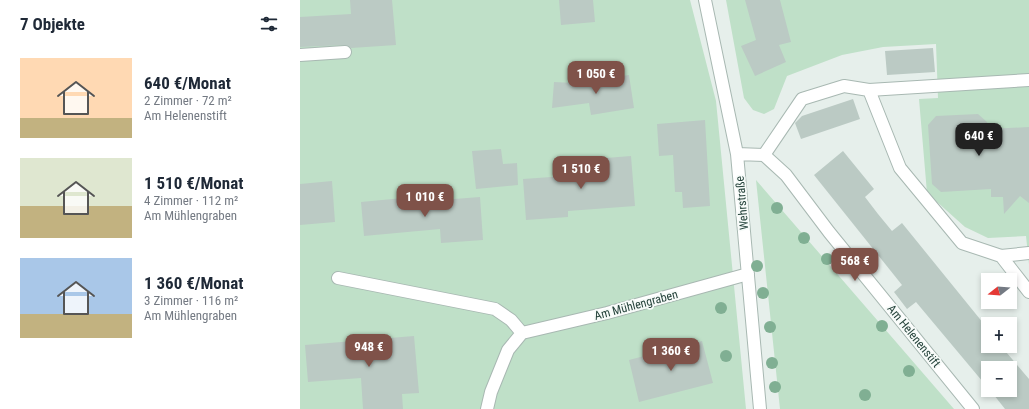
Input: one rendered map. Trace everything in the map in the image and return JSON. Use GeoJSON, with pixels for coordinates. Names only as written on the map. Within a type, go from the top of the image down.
{"type":"FeatureCollection","features":[{"type":"Feature","properties":{"kind":"street","name":"Wehrstraße"},"geometry":{"type":"LineString","coordinates":[[705,0],[727,99],[737,154],[760,409]]}},
{"type":"Feature","properties":{"kind":"street"},"geometry":{"type":"LineString","coordinates":[[300,55],[345,52]]}},
{"type":"Feature","properties":{"kind":"street"},"geometry":{"type":"LineString","coordinates":[[737,154],[764,155],[802,99],[844,86],[869,90],[1029,80]]}},
{"type":"Feature","properties":{"kind":"street"},"geometry":{"type":"LineString","coordinates":[[869,90],[900,168],[962,243],[1001,256],[1029,253]]}},
{"type":"Feature","properties":{"kind":"street","name":"Am Helenenstift"},"geometry":{"type":"LineString","coordinates":[[764,155],[786,175],[829,232],[973,409]]}},
{"type":"Feature","properties":{"kind":"street"},"geometry":{"type":"LineString","coordinates":[[1001,256],[1029,292]]}},
{"type":"Feature","properties":{"kind":"street","name":"Am Mühlengraben"},"geometry":{"type":"LineString","coordinates":[[522,334],[607,313],[748,274]]}},
{"type":"Feature","properties":{"kind":"street"},"geometry":{"type":"LineString","coordinates":[[338,278],[495,309],[511,320],[522,334],[508,350],[491,392],[487,409]]}},
{"type":"Feature","properties":{"kind":"green space"},"geometry":{"type":"Polygon","coordinates":[[[300,0],[690,0],[716,101],[746,409],[300,409],[300,0]]]}},
{"type":"Feature","properties":{"kind":"green space"},"geometry":{"type":"Polygon","coordinates":[[[726,0],[1029,0],[1029,264],[1026,236],[988,238],[965,227],[927,193],[919,99],[938,98],[936,44],[883,47],[842,55],[787,76],[774,109],[764,114],[753,110],[744,98],[726,0]]]}},
{"type":"Feature","properties":{"kind":"green space"},"geometry":{"type":"Polygon","coordinates":[[[756,180],[954,409],[780,409],[756,180]]]}},
{"type":"Feature","properties":{"kind":"building"},"geometry":{"type":"Polygon","coordinates":[[[350,0],[392,0],[396,45],[351,48],[344,45],[300,47],[300,17],[351,14],[350,0]]]}},
{"type":"Feature","properties":{"kind":"building"},"geometry":{"type":"Polygon","coordinates":[[[559,0],[593,0],[595,22],[561,25],[559,0]]]}},
{"type":"Feature","properties":{"kind":"building"},"geometry":{"type":"Polygon","coordinates":[[[745,0],[780,0],[791,42],[779,45],[786,62],[755,76],[741,46],[756,40],[745,0]]]}},
{"type":"Feature","properties":{"kind":"building"},"geometry":{"type":"Polygon","coordinates":[[[933,48],[935,72],[887,75],[885,51],[933,48]]]}},
{"type":"Feature","properties":{"kind":"building"},"geometry":{"type":"Polygon","coordinates":[[[629,75],[634,108],[591,115],[589,103],[552,108],[554,82],[574,83],[629,75]]]}},
{"type":"Feature","properties":{"kind":"building"},"geometry":{"type":"Polygon","coordinates":[[[853,99],[860,119],[801,139],[795,123],[802,116],[853,99]]]}},
{"type":"Feature","properties":{"kind":"building"},"geometry":{"type":"Polygon","coordinates":[[[978,114],[987,122],[988,129],[1029,127],[1029,203],[1020,196],[1004,214],[1003,197],[991,197],[991,189],[941,192],[932,184],[928,125],[936,116],[978,114]]]}},
{"type":"Feature","properties":{"kind":"building"},"geometry":{"type":"Polygon","coordinates":[[[705,120],[710,206],[683,208],[682,192],[675,192],[673,155],[659,156],[657,124],[705,120]]]}},
{"type":"Feature","properties":{"kind":"building"},"geometry":{"type":"Polygon","coordinates":[[[501,149],[503,164],[517,163],[518,185],[476,189],[472,151],[501,149]]]}},
{"type":"Feature","properties":{"kind":"building"},"geometry":{"type":"Polygon","coordinates":[[[843,151],[874,189],[865,197],[878,214],[892,231],[902,223],[981,320],[981,353],[1007,353],[1014,361],[981,361],[981,380],[916,302],[907,309],[894,292],[902,285],[814,175],[843,151]]]}},
{"type":"Feature","properties":{"kind":"building"},"geometry":{"type":"Polygon","coordinates":[[[631,156],[635,206],[568,211],[568,217],[526,220],[523,179],[594,174],[593,159],[631,156]]]}},
{"type":"Feature","properties":{"kind":"building"},"geometry":{"type":"Polygon","coordinates":[[[332,181],[335,222],[300,225],[300,184],[332,181]]]}},
{"type":"Feature","properties":{"kind":"building"},"geometry":{"type":"Polygon","coordinates":[[[480,197],[483,240],[441,243],[440,229],[364,236],[361,202],[403,198],[403,203],[480,197]]]}},
{"type":"Feature","properties":{"kind":"building"},"geometry":{"type":"Polygon","coordinates":[[[414,336],[419,393],[402,394],[403,409],[363,409],[361,378],[308,382],[305,345],[414,336]]]}},
{"type":"Feature","properties":{"kind":"building"},"geometry":{"type":"Polygon","coordinates":[[[702,341],[713,383],[639,402],[629,360],[702,341]]]}},
{"type":"Feature","properties":{"kind":"building"},"geometry":{"type":"Polygon","coordinates":[[[1017,365],[1029,379],[1029,409],[1005,409],[996,397],[1017,397],[1017,365]]]}}]}
